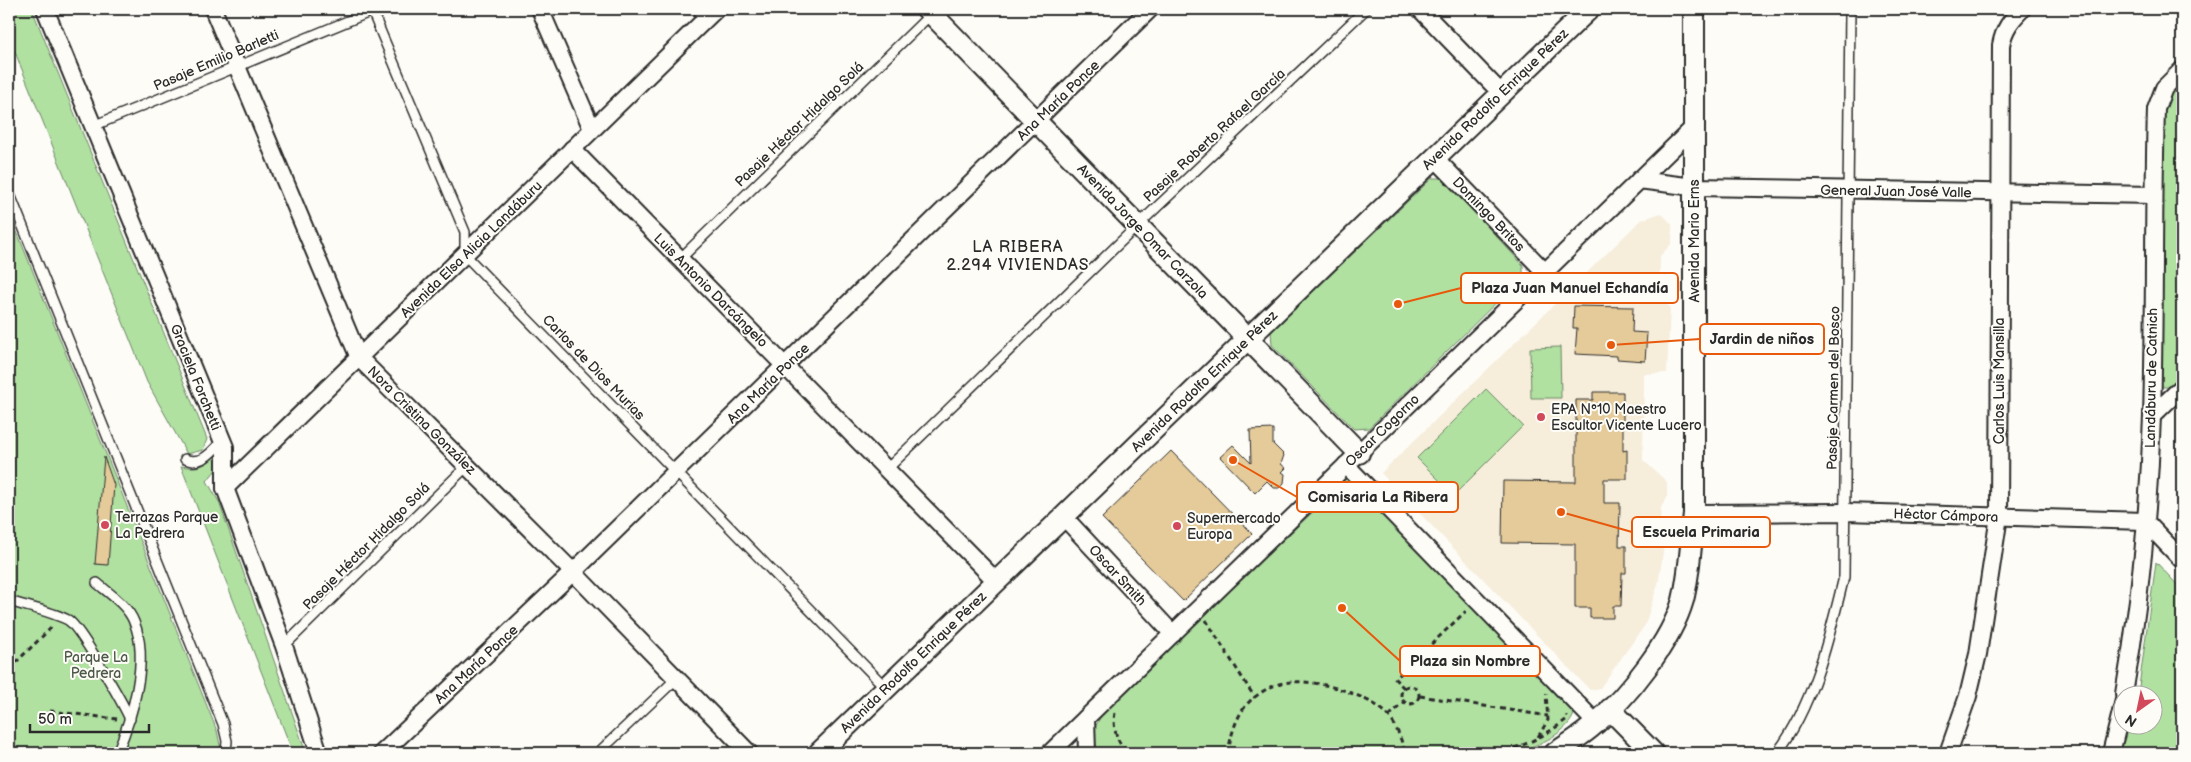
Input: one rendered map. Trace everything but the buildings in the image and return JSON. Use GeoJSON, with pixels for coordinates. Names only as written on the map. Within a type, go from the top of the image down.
{"type":"FeatureCollection","features":[{"type":"Feature","properties":{"kind":"street","name":"Graciela Forchetti"},"geometry":{"type":"LineString","coordinates":[[45,9],[225,447],[225,488],[284,646],[320,750]]}},
{"type":"Feature","properties":{"kind":"street","name":"Nora Cristina González"},"geometry":{"type":"LineString","coordinates":[[214,9],[359,358],[574,572],[749,753]]}},
{"type":"Feature","properties":{"kind":"street"},"geometry":{"type":"LineString","coordinates":[[540,9],[592,129]]}},
{"type":"Feature","properties":{"kind":"street","name":"Avenida Elsa Alicia Landáburu"},"geometry":{"type":"LineString","coordinates":[[225,488],[572,149],[700,15],[716,9]]}},
{"type":"Feature","properties":{"kind":"street","name":"Ana María Ponce"},"geometry":{"type":"LineString","coordinates":[[382,753],[574,572],[1150,9]]}},
{"type":"Feature","properties":{"kind":"street"},"geometry":{"type":"LineString","coordinates":[[1420,9],[1501,93]]}},
{"type":"Feature","properties":{"kind":"street","name":"Avenida Rodolfo Enrique Pérez"},"geometry":{"type":"LineString","coordinates":[[819,753],[1589,9]]}},
{"type":"Feature","properties":{"kind":"street","name":"Avenida Mario Erns"},"geometry":{"type":"LineString","coordinates":[[1555,753],[1596,723],[1652,660],[1670,630],[1679,609],[1689,568],[1694,513],[1694,9]]}},
{"type":"Feature","properties":{"kind":"street","name":"Carlos Luis Mansilla"},"geometry":{"type":"LineString","coordinates":[[1948,753],[1968,696],[1978,654],[1987,607],[1999,516],[2000,45],[2003,31],[2022,9]]}},
{"type":"Feature","properties":{"kind":"street","name":"Avenida Jorge Omar Carzola"},"geometry":{"type":"LineString","coordinates":[[932,10],[1036,121],[1248,339],[1352,459],[1596,723]]}},
{"type":"Feature","properties":{"kind":"street","name":"Landáburu de Catnich"},"geometry":{"type":"LineString","coordinates":[[2126,684],[2133,645],[2145,521],[2152,416],[2156,109],[2164,88],[2182,70]]}},
{"type":"Feature","properties":{"kind":"street","name":"Oscar Cogorno"},"geometry":{"type":"LineString","coordinates":[[1050,753],[1693,128]]}},
{"type":"Feature","properties":{"kind":"street","name":"Luis Antonio Darcángelo"},"geometry":{"type":"LineString","coordinates":[[572,149],[996,581]]}},
{"type":"Feature","properties":{"kind":"street","name":"Domingo Britos"},"geometry":{"type":"LineString","coordinates":[[1434,157],[1544,271]]}},
{"type":"Feature","properties":{"kind":"street","name":"General Juan José Valle"},"geometry":{"type":"LineString","coordinates":[[1639,180],[1694,187],[2154,195]]}},
{"type":"Feature","properties":{"kind":"street"},"geometry":{"type":"LineString","coordinates":[[2152,416],[2182,387]]}},
{"type":"Feature","properties":{"kind":"street","name":"Héctor Cámpora"},"geometry":{"type":"LineString","coordinates":[[1694,513],[1846,512],[2145,521]]}},
{"type":"Feature","properties":{"kind":"street","name":"Oscar Smith"},"geometry":{"type":"LineString","coordinates":[[1063,516],[1173,634]]}},
{"type":"Feature","properties":{"kind":"street"},"geometry":{"type":"LineString","coordinates":[[2145,521],[2182,560]]}},
{"type":"Feature","properties":{"kind":"street"},"geometry":{"type":"LineString","coordinates":[[1610,709],[1652,753]]}},
{"type":"Feature","properties":{"kind":"street"},"geometry":{"type":"LineString","coordinates":[[1086,718],[1087,753]]}},
{"type":"Feature","properties":{"kind":"street"},"geometry":{"type":"LineString","coordinates":[[2111,753],[2116,734]]}},
{"type":"Feature","properties":{"kind":"lane","name":"Pasaje Roberto Rafael García"},"geometry":{"type":"LineString","coordinates":[[887,469],[1138,225],[1366,9]]}},
{"type":"Feature","properties":{"kind":"lane","name":"Pasaje Carmen del Bosco"},"geometry":{"type":"LineString","coordinates":[[1777,753],[1806,703],[1828,645],[1844,577],[1850,9]]}},
{"type":"Feature","properties":{"kind":"lane","name":"Pasaje Emilio Barletti"},"geometry":{"type":"LineString","coordinates":[[93,126],[237,65],[375,10]]}},
{"type":"Feature","properties":{"kind":"lane"},"geometry":{"type":"LineString","coordinates":[[375,10],[465,232],[465,255]]}},
{"type":"Feature","properties":{"kind":"lane","name":"Pasaje Héctor Hidalgo Solá"},"geometry":{"type":"LineString","coordinates":[[680,259],[932,10]]}},
{"type":"Feature","properties":{"kind":"lane"},"geometry":{"type":"LineString","coordinates":[[9,192],[192,643],[223,724],[227,741],[226,753]]}},
{"type":"Feature","properties":{"kind":"lane","name":"Carlos de Dios Murias"},"geometry":{"type":"LineString","coordinates":[[465,255],[886,688]]}},
{"type":"Feature","properties":{"kind":"lane"},"geometry":{"type":"LineString","coordinates":[[184,459],[191,462],[200,460],[210,454],[222,441]]}},
{"type":"Feature","properties":{"kind":"lane","name":"Pasaje Héctor Hidalgo Solá"},"geometry":{"type":"LineString","coordinates":[[284,646],[467,466]]}},
{"type":"Feature","properties":{"kind":"lane"},"geometry":{"type":"LineString","coordinates":[[97,583],[120,603],[134,622],[141,656],[130,720],[117,753]]}},
{"type":"Feature","properties":{"kind":"lane"},"geometry":{"type":"LineString","coordinates":[[9,601],[70,621],[124,704],[130,720]]}},
{"type":"Feature","properties":{"kind":"lane"},"geometry":{"type":"LineString","coordinates":[[598,753],[677,678]]}},
{"type":"Feature","properties":{"kind":"path"},"geometry":{"type":"LineString","coordinates":[[1325,504],[1342,500],[1368,509],[1363,502]]}},
{"type":"Feature","properties":{"kind":"path"},"geometry":{"type":"LineString","coordinates":[[1460,604],[1473,617]]}},
{"type":"Feature","properties":{"kind":"path"},"geometry":{"type":"LineString","coordinates":[[1404,688],[1395,679],[1467,610]]}},
{"type":"Feature","properties":{"kind":"path"},"geometry":{"type":"LineString","coordinates":[[9,669],[62,618]]}},
{"type":"Feature","properties":{"kind":"path"},"geometry":{"type":"LineString","coordinates":[[1198,624],[1205,618],[1255,698]]}},
{"type":"Feature","properties":{"kind":"path"},"geometry":{"type":"LineString","coordinates":[[1228,753],[1232,735],[1240,716],[1255,698],[1278,684],[1299,682],[1334,687],[1382,710],[1389,716],[1402,740],[1405,753]]}},
{"type":"Feature","properties":{"kind":"path"},"geometry":{"type":"LineString","coordinates":[[1410,686],[1416,688],[1420,696],[1415,704],[1409,705],[1404,702],[1401,694],[1404,688],[1410,686]]}},
{"type":"Feature","properties":{"kind":"path"},"geometry":{"type":"LineString","coordinates":[[1538,737],[1548,720],[1546,693],[1551,699]]}},
{"type":"Feature","properties":{"kind":"path"},"geometry":{"type":"LineString","coordinates":[[1420,696],[1548,716]]}},
{"type":"Feature","properties":{"kind":"path"},"geometry":{"type":"LineString","coordinates":[[1389,716],[1404,702]]}},
{"type":"Feature","properties":{"kind":"path"},"geometry":{"type":"LineString","coordinates":[[1115,710],[1114,725],[1116,736],[1127,753]]}},
{"type":"Feature","properties":{"kind":"path"},"geometry":{"type":"LineString","coordinates":[[1497,753],[1538,737],[1567,719],[1567,715],[1562,710]]}},
{"type":"Feature","properties":{"kind":"path"},"geometry":{"type":"LineString","coordinates":[[50,711],[130,720]]}},
{"type":"Feature","properties":{"kind":"shaded area","name":"EPA Nº10 Maestro Escultor Vicente Lucero"},"geometry":{"type":"Polygon","coordinates":[[[1661,213],[1672,224],[1672,243],[1660,256],[1659,299],[1670,307],[1667,373],[1644,374],[1643,460],[1667,482],[1667,498],[1661,507],[1660,522],[1666,530],[1662,559],[1658,584],[1645,625],[1600,688],[1590,690],[1381,473],[1641,220],[1661,213]]]}},
{"type":"Feature","properties":{"kind":"green space"},"geometry":{"type":"Polygon","coordinates":[[[9,9],[32,9],[207,439],[203,450],[187,454],[147,382],[9,37],[9,9]]]}},
{"type":"Feature","properties":{"kind":"green space"},"geometry":{"type":"Polygon","coordinates":[[[2182,78],[2182,377],[2171,387],[2163,387],[2159,380],[2161,106],[2169,91],[2182,78]]]}},
{"type":"Feature","properties":{"kind":"green space"},"geometry":{"type":"Polygon","coordinates":[[[1432,178],[1442,178],[1523,265],[1523,276],[1369,428],[1354,429],[1272,345],[1271,332],[1432,178]]]}},
{"type":"Feature","properties":{"kind":"green space","name":"Parque La Pedrera"},"geometry":{"type":"Polygon","coordinates":[[[9,212],[217,731],[220,745],[219,753],[9,753],[9,212]]]}},
{"type":"Feature","properties":{"kind":"green space"},"geometry":{"type":"Polygon","coordinates":[[[1560,347],[1561,398],[1531,398],[1530,348],[1560,347]]]}},
{"type":"Feature","properties":{"kind":"green space"},"geometry":{"type":"Polygon","coordinates":[[[1486,389],[1523,426],[1454,495],[1417,458],[1486,389]]]}},
{"type":"Feature","properties":{"kind":"green space"},"geometry":{"type":"Polygon","coordinates":[[[215,457],[218,467],[207,481],[219,502],[306,753],[293,753],[181,466],[199,466],[215,457]]]}},
{"type":"Feature","properties":{"kind":"green space"},"geometry":{"type":"Polygon","coordinates":[[[1345,476],[1354,481],[1364,496],[1574,714],[1570,722],[1557,734],[1539,744],[1512,753],[1099,753],[1094,731],[1105,710],[1319,506],[1339,480],[1345,476]]]}},
{"type":"Feature","properties":{"kind":"green space"},"geometry":{"type":"Polygon","coordinates":[[[2156,562],[2182,590],[2182,753],[2120,753],[2126,734],[2164,734],[2164,684],[2139,684],[2156,562]]]}},
{"type":"Feature","properties":{"kind":"place","name":"Plaza Juan Manuel Echandía"},"geometry":{"type":"Point","coordinates":[1398,304]}},
{"type":"Feature","properties":{"kind":"place","name":"Jardin de niños"},"geometry":{"type":"Point","coordinates":[1611,345]}},
{"type":"Feature","properties":{"kind":"place","name":"EPA Nº10 Maestro Escultor Vicente Lucero"},"geometry":{"type":"Point","coordinates":[1541,417]}},
{"type":"Feature","properties":{"kind":"place","name":"Comisaria La Ribera"},"geometry":{"type":"Point","coordinates":[1233,460]}},
{"type":"Feature","properties":{"kind":"place","name":"Escuela Primaria"},"geometry":{"type":"Point","coordinates":[1561,512]}},
{"type":"Feature","properties":{"kind":"place","name":"Terrazas Parque La Pedrera"},"geometry":{"type":"Point","coordinates":[105,525]}},
{"type":"Feature","properties":{"kind":"place","name":"Supermercado Europa"},"geometry":{"type":"Point","coordinates":[1177,526]}},
{"type":"Feature","properties":{"kind":"place","name":"Plaza sin Nombre"},"geometry":{"type":"Point","coordinates":[1342,608]}},
{"type":"Feature","properties":{"kind":"district","name":"LA RIBERA 2.294 VIVIENDAS"},"geometry":{"type":"Point","coordinates":[1018,255]}}]}
